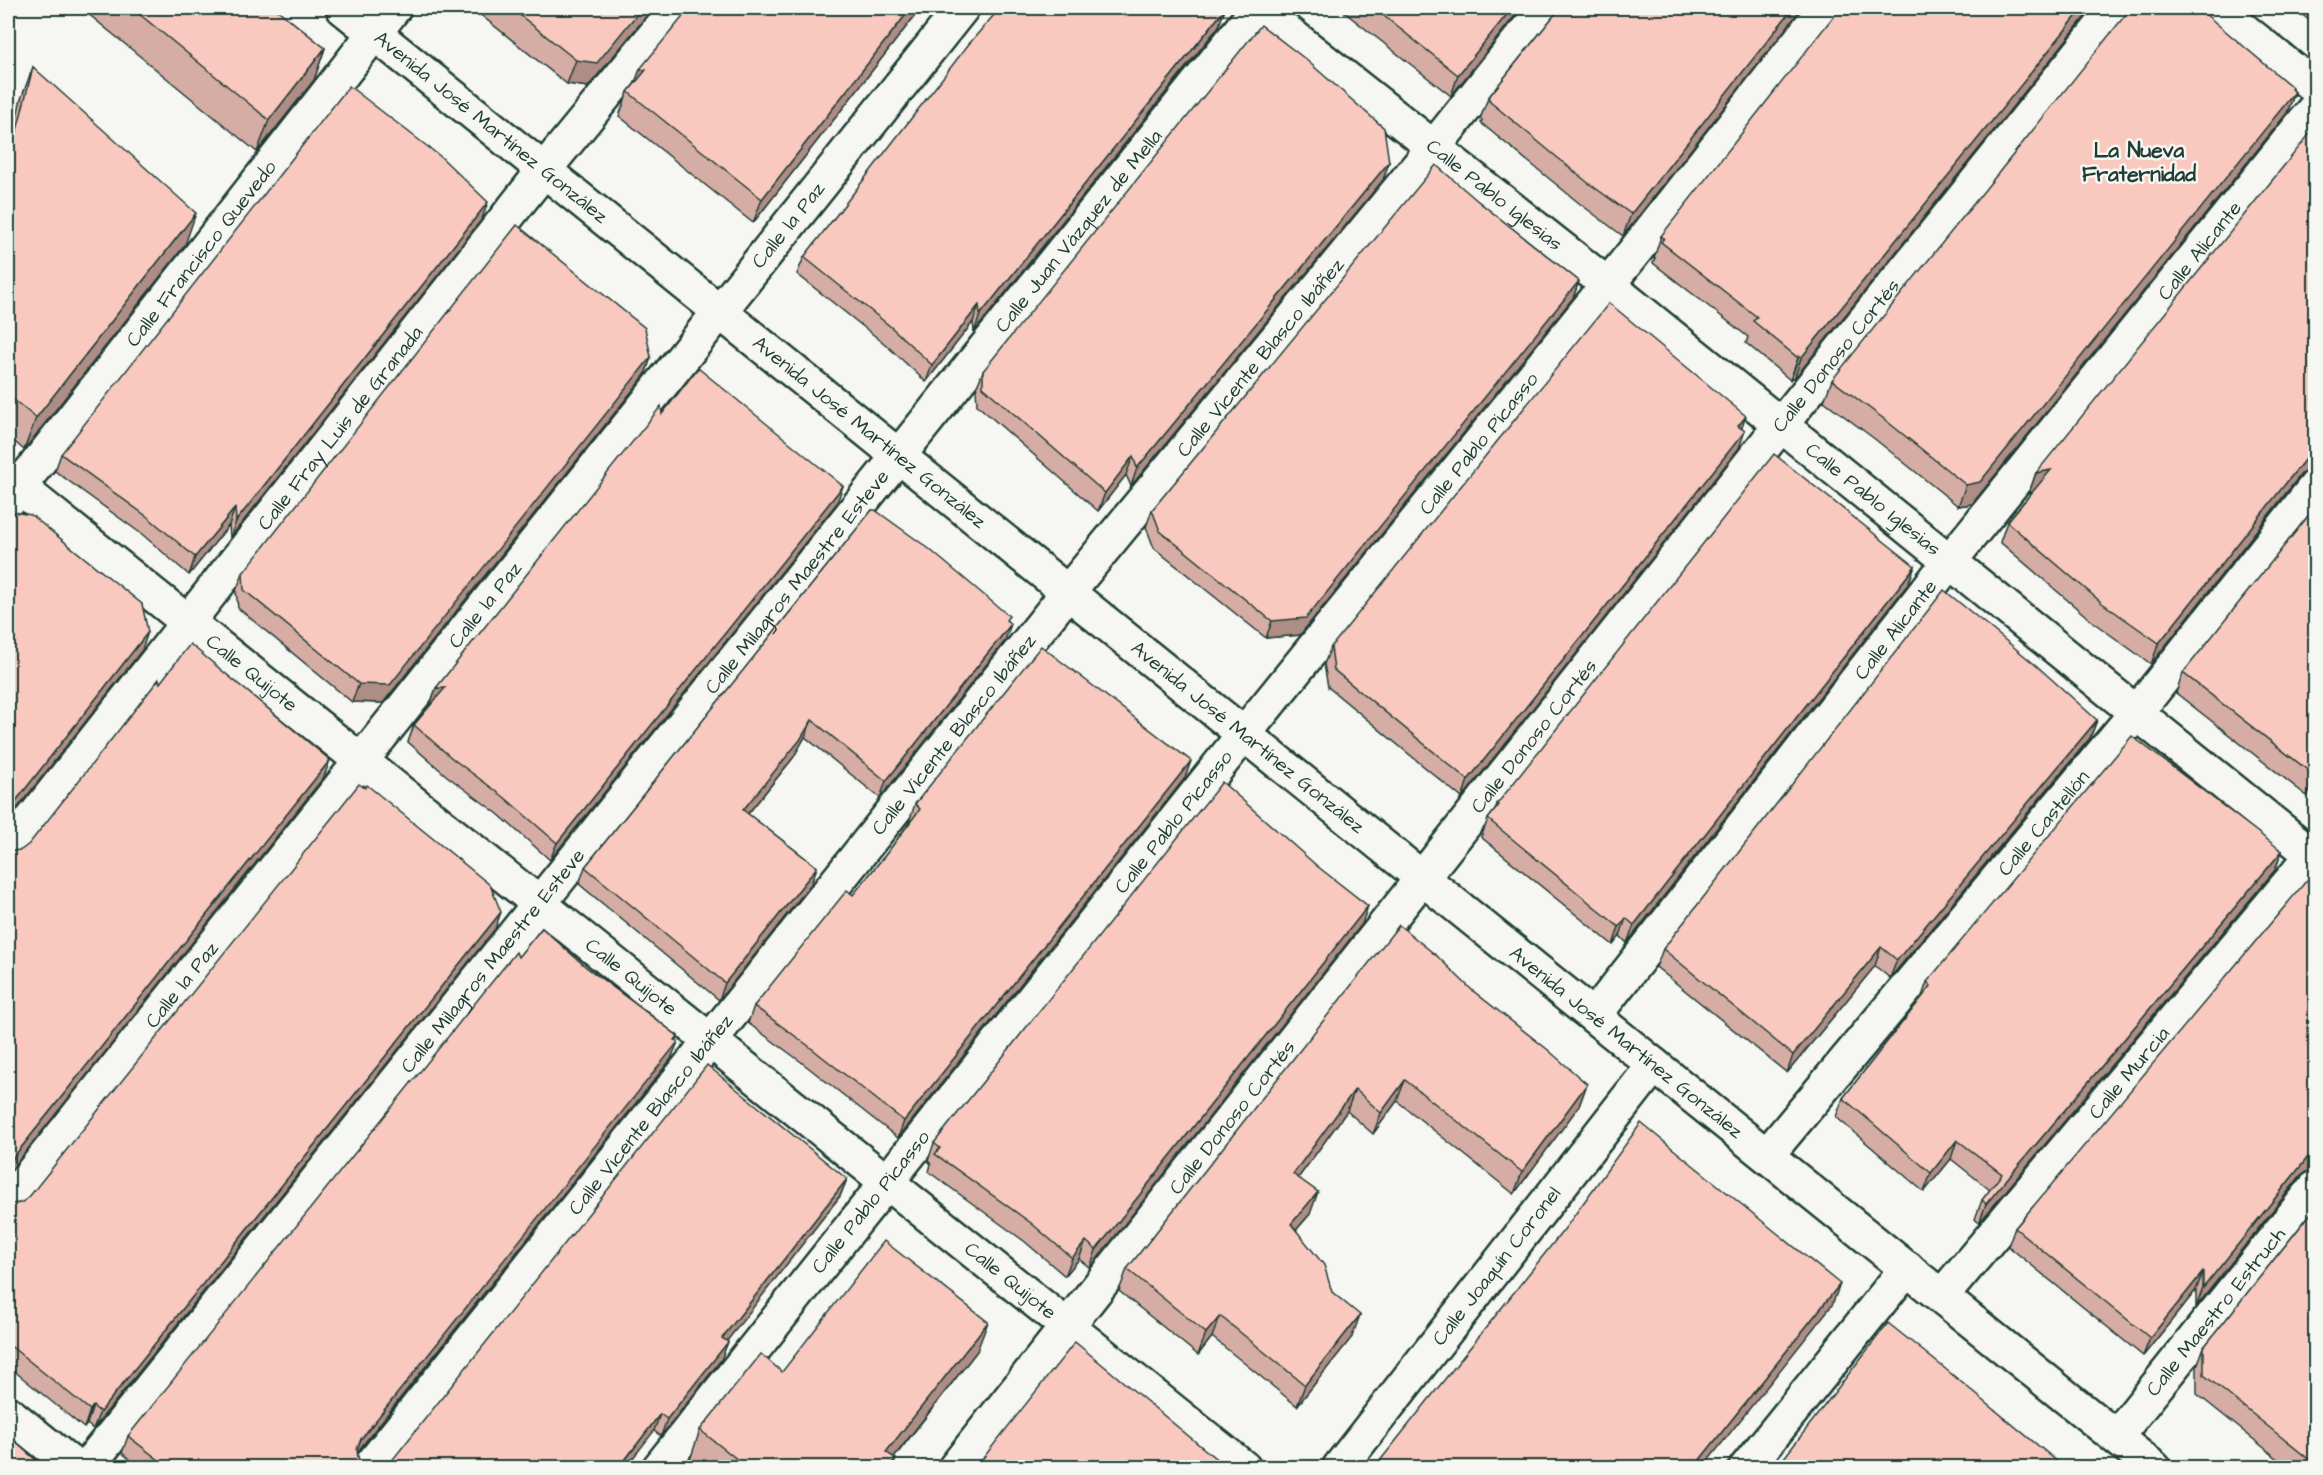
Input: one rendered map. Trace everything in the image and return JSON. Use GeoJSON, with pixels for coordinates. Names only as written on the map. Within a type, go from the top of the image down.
{"type":"FeatureCollection","features":[{"type":"Feature","properties":{"kind":"street","name":"Avenida José Martínez González"},"geometry":{"type":"LineString","coordinates":[[343,8],[384,20],[544,170],[2151,1466]]}},
{"type":"Feature","properties":{"kind":"street","name":"Calle Fray Luis de Granada"},"geometry":{"type":"LineString","coordinates":[[8,850],[544,170],[677,8]]}},
{"type":"Feature","properties":{"kind":"street","name":"Calle la Paz"},"geometry":{"type":"LineString","coordinates":[[8,1203],[962,8]]}},
{"type":"Feature","properties":{"kind":"street","name":"Calle Pablo Iglesias"},"geometry":{"type":"LineString","coordinates":[[1258,8],[1608,285],[2136,713],[2314,854]]}},
{"type":"Feature","properties":{"kind":"street","name":"Calle Juan Vázquez de Mella"},"geometry":{"type":"LineString","coordinates":[[899,456],[1258,8]]}},
{"type":"Feature","properties":{"kind":"street","name":"Calle Vicente Blasco Ibáñez"},"geometry":{"type":"LineString","coordinates":[[369,1467],[1068,592],[1434,147],[1545,8]]}},
{"type":"Feature","properties":{"kind":"street","name":"Calle Pablo Picasso"},"geometry":{"type":"LineString","coordinates":[[659,1467],[1244,734],[1608,285],[1825,8]]}},
{"type":"Feature","properties":{"kind":"street","name":"Calle Donoso Cortés"},"geometry":{"type":"LineString","coordinates":[[955,1467],[1780,426],[2116,8]]}},
{"type":"Feature","properties":{"kind":"street"},"geometry":{"type":"LineString","coordinates":[[2216,8],[2316,88]]}},
{"type":"Feature","properties":{"kind":"street","name":"Calle Francisco Quevedo"},"geometry":{"type":"LineString","coordinates":[[13,494],[384,20]]}},
{"type":"Feature","properties":{"kind":"street","name":"Calle Alicante"},"geometry":{"type":"LineString","coordinates":[[1594,1016],[1949,562],[2316,107]]}},
{"type":"Feature","properties":{"kind":"street","name":"Calle Milagros Maestre Esteve"},"geometry":{"type":"LineString","coordinates":[[86,1467],[899,456]]}},
{"type":"Feature","properties":{"kind":"street","name":"Calle Castellón"},"geometry":{"type":"LineString","coordinates":[[1767,1155],[2136,713],[2316,486]]}},
{"type":"Feature","properties":{"kind":"street","name":"Calle Quijote"},"geometry":{"type":"LineString","coordinates":[[13,494],[188,622],[1244,1467]]}},
{"type":"Feature","properties":{"kind":"street","name":"Calle Murcia"},"geometry":{"type":"LineString","coordinates":[[1942,1296],[2314,854]]}},
{"type":"Feature","properties":{"kind":"street","name":"Calle Joaquín Coronel"},"geometry":{"type":"LineString","coordinates":[[1339,1467],[1654,1065]]}},
{"type":"Feature","properties":{"kind":"street","name":"Calle Maestro Estruch"},"geometry":{"type":"LineString","coordinates":[[2115,1437],[2316,1187]]}},
{"type":"Feature","properties":{"kind":"street"},"geometry":{"type":"LineString","coordinates":[[1746,1467],[1907,1268]]}},
{"type":"Feature","properties":{"kind":"street"},"geometry":{"type":"LineString","coordinates":[[8,1413],[76,1467]]}},
{"type":"Feature","properties":{"kind":"building"},"geometry":{"type":"Polygon","coordinates":[[[132,8],[275,8],[325,48],[269,120],[132,8]]]}},
{"type":"Feature","properties":{"kind":"building"},"geometry":{"type":"Polygon","coordinates":[[[511,8],[642,8],[597,63],[576,60],[511,8]]]}},
{"type":"Feature","properties":{"kind":"building"},"geometry":{"type":"Polygon","coordinates":[[[690,8],[911,8],[762,199],[628,92],[646,70],[640,69],[690,8]]]}},
{"type":"Feature","properties":{"kind":"building"},"geometry":{"type":"Polygon","coordinates":[[[1000,8],[1225,9],[980,315],[979,305],[932,365],[891,327],[804,257],[968,45],[1000,8]]]}},
{"type":"Feature","properties":{"kind":"building"},"geometry":{"type":"Polygon","coordinates":[[[1374,8],[1512,8],[1458,75],[1374,8]]]}},
{"type":"Feature","properties":{"kind":"building"},"geometry":{"type":"Polygon","coordinates":[[[1560,8],[1793,8],[1631,214],[1587,182],[1489,101],[1488,98],[1560,8]]]}},
{"type":"Feature","properties":{"kind":"building"},"geometry":{"type":"Polygon","coordinates":[[[1840,8],[2083,8],[1801,358],[1799,356],[1798,358],[1753,321],[1757,317],[1661,242],[1664,238],[1661,236],[1840,8]]]}},
{"type":"Feature","properties":{"kind":"building"},"geometry":{"type":"Polygon","coordinates":[[[2131,8],[2198,8],[2292,87],[2291,89],[2295,92],[1980,482],[1966,485],[1832,380],[2131,8]]]}},
{"type":"Feature","properties":{"kind":"building"},"geometry":{"type":"Polygon","coordinates":[[[1261,25],[1304,58],[1384,128],[1389,162],[1137,468],[1133,456],[1105,493],[983,387],[983,371],[1261,25]]]}},
{"type":"Feature","properties":{"kind":"building"},"geometry":{"type":"Polygon","coordinates":[[[33,67],[196,213],[36,418],[8,395],[8,166],[33,67]]]}},
{"type":"Feature","properties":{"kind":"building"},"geometry":{"type":"Polygon","coordinates":[[[349,86],[441,157],[488,202],[236,521],[235,508],[195,557],[149,518],[61,454],[349,86]]]}},
{"type":"Feature","properties":{"kind":"building"},"geometry":{"type":"Polygon","coordinates":[[[2316,126],[2316,449],[2309,454],[2159,643],[2102,603],[2007,522],[2051,470],[2036,473],[2316,126]]]}},
{"type":"Feature","properties":{"kind":"building"},"geometry":{"type":"Polygon","coordinates":[[[1436,165],[1579,281],[1306,618],[1272,621],[1160,531],[1152,510],[1436,165]]]}},
{"type":"Feature","properties":{"kind":"building"},"geometry":{"type":"Polygon","coordinates":[[[517,225],[645,328],[651,357],[390,685],[359,684],[244,590],[243,573],[517,225]]]}},
{"type":"Feature","properties":{"kind":"building"},"geometry":{"type":"Polygon","coordinates":[[[1609,303],[1746,416],[1738,426],[1745,431],[1468,780],[1334,670],[1331,647],[1609,303]]]}},
{"type":"Feature","properties":{"kind":"building"},"geometry":{"type":"Polygon","coordinates":[[[698,368],[843,486],[557,843],[414,725],[445,688],[436,688],[661,406],[662,414],[698,368]]]}},
{"type":"Feature","properties":{"kind":"building"},"geometry":{"type":"Polygon","coordinates":[[[1774,454],[1915,566],[1634,925],[1626,918],[1619,927],[1488,819],[1499,805],[1497,804],[1774,454]]]}},
{"type":"Feature","properties":{"kind":"building"},"geometry":{"type":"Polygon","coordinates":[[[2316,506],[2316,773],[2314,775],[2183,673],[2316,506]]]}},
{"type":"Feature","properties":{"kind":"building"},"geometry":{"type":"Polygon","coordinates":[[[872,510],[928,548],[1009,616],[1006,620],[1011,624],[886,781],[812,720],[800,740],[743,810],[817,867],[725,983],[585,867],[872,510]]]}},
{"type":"Feature","properties":{"kind":"building"},"geometry":{"type":"Polygon","coordinates":[[[14,512],[31,515],[142,604],[148,632],[8,811],[8,520],[14,512]]]}},
{"type":"Feature","properties":{"kind":"building"},"geometry":{"type":"Polygon","coordinates":[[[1944,590],[2038,667],[2097,720],[1897,960],[1881,947],[1793,1055],[1663,949],[1944,590]]]}},
{"type":"Feature","properties":{"kind":"building"},"geometry":{"type":"Polygon","coordinates":[[[190,644],[330,760],[8,1164],[8,849],[21,850],[29,844],[159,679],[160,683],[190,644]]]}},
{"type":"Feature","properties":{"kind":"building"},"geometry":{"type":"Polygon","coordinates":[[[1041,646],[1191,761],[904,1121],[754,1006],[847,890],[853,895],[887,853],[920,809],[915,804],[1041,646]]]}},
{"type":"Feature","properties":{"kind":"building"},"geometry":{"type":"Polygon","coordinates":[[[2132,736],[2282,851],[1986,1204],[1982,1200],[2002,1174],[1957,1140],[1931,1173],[1843,1098],[1931,986],[1927,982],[2132,736]]]}},
{"type":"Feature","properties":{"kind":"building"},"geometry":{"type":"Polygon","coordinates":[[[1222,782],[1317,866],[1368,906],[1096,1250],[1086,1241],[1072,1258],[1031,1223],[935,1154],[940,1148],[934,1143],[1222,782]]]}},
{"type":"Feature","properties":{"kind":"building"},"geometry":{"type":"Polygon","coordinates":[[[359,784],[365,788],[367,785],[490,885],[501,912],[100,1412],[93,1406],[90,1410],[8,1344],[8,1243],[14,1235],[8,1237],[8,1202],[21,1203],[29,1197],[359,784]]]}},
{"type":"Feature","properties":{"kind":"building"},"geometry":{"type":"Polygon","coordinates":[[[2312,874],[2316,877],[2316,1151],[2308,1157],[2203,1288],[2203,1272],[2150,1338],[2015,1228],[2312,874]]]}},
{"type":"Feature","properties":{"kind":"building"},"geometry":{"type":"Polygon","coordinates":[[[1399,925],[1438,957],[1473,991],[1547,1049],[1587,1084],[1522,1172],[1405,1080],[1381,1113],[1355,1089],[1293,1174],[1318,1192],[1291,1224],[1324,1265],[1332,1292],[1360,1315],[1305,1385],[1220,1316],[1206,1333],[1127,1269],[1399,925]]]}},
{"type":"Feature","properties":{"kind":"building"},"geometry":{"type":"Polygon","coordinates":[[[542,928],[586,967],[678,1036],[675,1040],[678,1042],[361,1439],[357,1449],[358,1458],[363,1465],[369,1467],[168,1467],[128,1436],[516,952],[518,957],[542,928]]]}},
{"type":"Feature","properties":{"kind":"building"},"geometry":{"type":"Polygon","coordinates":[[[707,1065],[847,1179],[722,1338],[728,1342],[667,1419],[660,1414],[621,1465],[624,1467],[383,1467],[390,1463],[707,1065]]]}},
{"type":"Feature","properties":{"kind":"building"},"geometry":{"type":"Polygon","coordinates":[[[1641,1123],[1840,1284],[1694,1467],[1375,1467],[1566,1227],[1641,1123]]]}},
{"type":"Feature","properties":{"kind":"building"},"geometry":{"type":"Polygon","coordinates":[[[2316,1207],[2316,1465],[2204,1375],[2204,1347],[2316,1207]]]}},
{"type":"Feature","properties":{"kind":"building"},"geometry":{"type":"Polygon","coordinates":[[[884,1241],[988,1322],[886,1452],[896,1459],[889,1467],[747,1467],[700,1430],[761,1354],[782,1372],[884,1241]]]}},
{"type":"Feature","properties":{"kind":"building"},"geometry":{"type":"Polygon","coordinates":[[[1888,1323],[1943,1367],[2064,1467],[1777,1467],[1888,1323]]]}},
{"type":"Feature","properties":{"kind":"building"},"geometry":{"type":"Polygon","coordinates":[[[1075,1342],[1226,1467],[976,1467],[1075,1342]]]}},
{"type":"Feature","properties":{"kind":"building"},"geometry":{"type":"Polygon","coordinates":[[[8,1436],[44,1467],[8,1467],[8,1436]]]}},
{"type":"Feature","properties":{"kind":"district","name":"La Nueva Fraternidad"},"geometry":{"type":"Point","coordinates":[2139,162]}}]}
